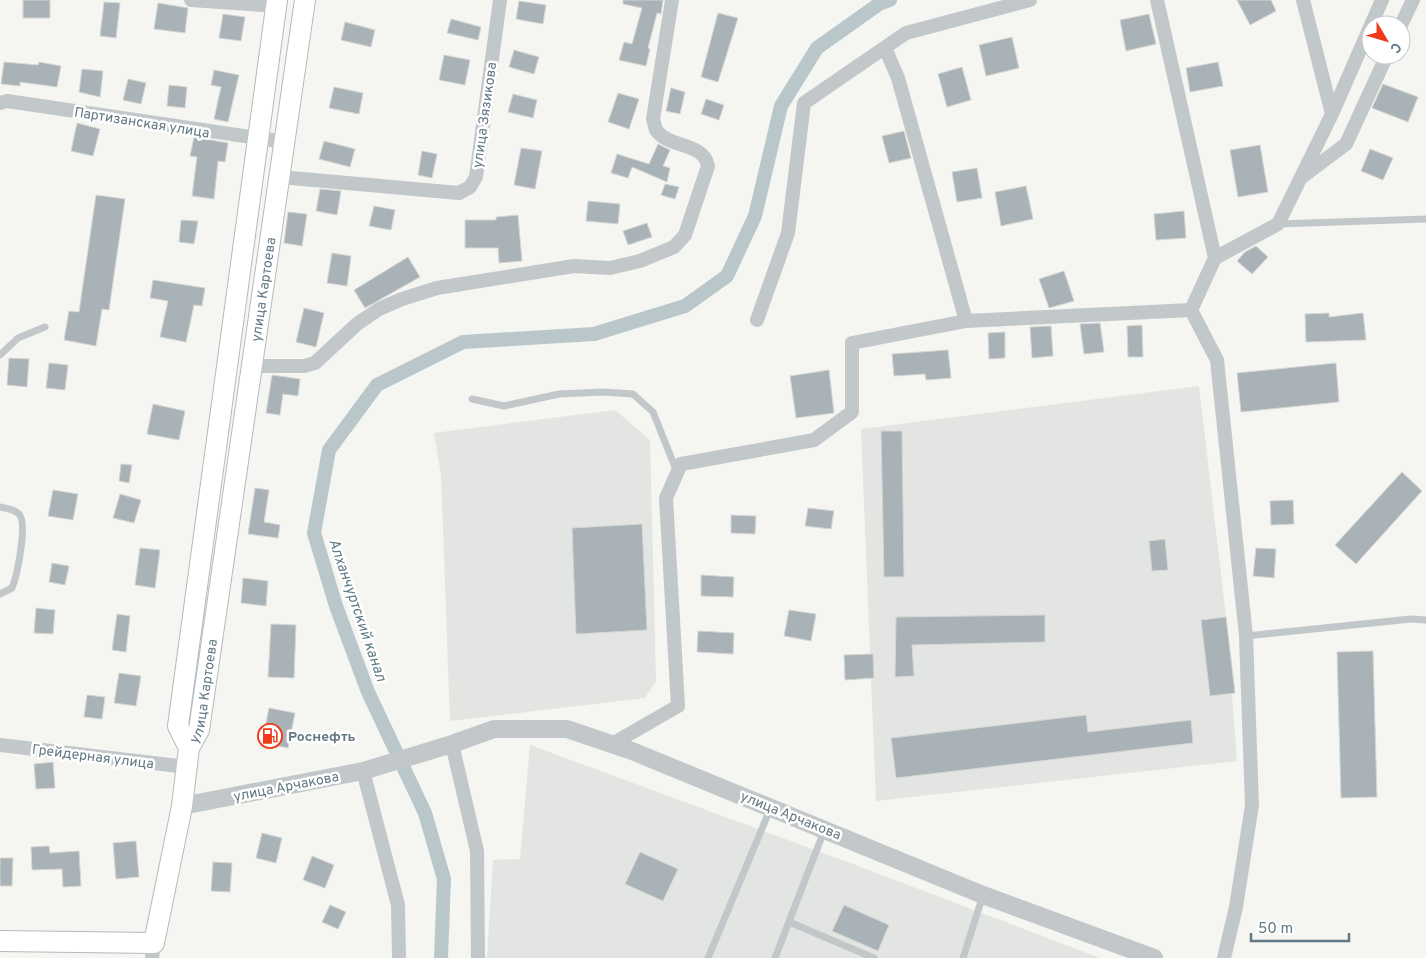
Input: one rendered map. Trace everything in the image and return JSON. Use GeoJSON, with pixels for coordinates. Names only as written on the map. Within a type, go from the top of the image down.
{"type":"FeatureCollection","features":[{"type":"Feature","properties":{"kind":"main road","name":"улица Картоева"},"geometry":{"type":"LineString","coordinates":[[188,758],[199,730],[305,0]]}},
{"type":"Feature","properties":{"kind":"main road","name":"улица Картоева"},"geometry":{"type":"LineString","coordinates":[[188,758],[178,726],[277,3]]}},
{"type":"Feature","properties":{"kind":"main road"},"geometry":{"type":"LineString","coordinates":[[0,941],[153,950],[182,806],[188,758]]}},
{"type":"Feature","properties":{"kind":"street"},"geometry":{"type":"LineString","coordinates":[[191,0],[277,3]]}},
{"type":"Feature","properties":{"kind":"street","name":"улица Зязикова"},"geometry":{"type":"LineString","coordinates":[[280,176],[459,193],[470,187],[476,177],[500,0]]}},
{"type":"Feature","properties":{"kind":"street"},"geometry":{"type":"LineString","coordinates":[[251,366],[304,366],[315,363],[358,324],[379,309],[402,299],[437,288],[574,266],[610,268],[640,262],[680,242],[685,235],[708,166],[706,158],[701,153],[664,137],[656,130],[653,119],[672,0]]}},
{"type":"Feature","properties":{"kind":"street"},"geometry":{"type":"LineString","coordinates":[[757,320],[788,233],[804,103],[906,33],[1030,0]]}},
{"type":"Feature","properties":{"kind":"street"},"geometry":{"type":"LineString","coordinates":[[1157,0],[1215,258]]}},
{"type":"Feature","properties":{"kind":"street"},"geometry":{"type":"LineString","coordinates":[[1303,0],[1332,114]]}},
{"type":"Feature","properties":{"kind":"street"},"geometry":{"type":"LineString","coordinates":[[1375,15],[1382,0]]}},
{"type":"Feature","properties":{"kind":"street"},"geometry":{"type":"LineString","coordinates":[[1406,15],[1413,0]]}},
{"type":"Feature","properties":{"kind":"street"},"geometry":{"type":"LineString","coordinates":[[885,48],[898,78],[966,321]]}},
{"type":"Feature","properties":{"kind":"street"},"geometry":{"type":"LineString","coordinates":[[1190,310],[1215,258],[1278,224],[1332,114],[1361,48]]}},
{"type":"Feature","properties":{"kind":"street"},"geometry":{"type":"LineString","coordinates":[[1300,179],[1346,144],[1382,65]]}},
{"type":"Feature","properties":{"kind":"street","name":"Партизанская улица"},"geometry":{"type":"LineString","coordinates":[[0,103],[7,101],[285,142]]}},
{"type":"Feature","properties":{"kind":"street"},"geometry":{"type":"LineString","coordinates":[[612,744],[678,706],[666,498],[681,464],[814,440],[852,412],[852,343],[966,321],[1190,310]]}},
{"type":"Feature","properties":{"kind":"street"},"geometry":{"type":"LineString","coordinates":[[1190,310],[1217,360],[1246,636],[1252,805],[1236,907],[1224,958]]}},
{"type":"Feature","properties":{"kind":"street","name":"улица Арчакова"},"geometry":{"type":"LineString","coordinates":[[182,806],[363,771],[494,729],[567,729],[612,744],[772,807],[983,895],[1154,958]]}},
{"type":"Feature","properties":{"kind":"street"},"geometry":{"type":"LineString","coordinates":[[452,744],[477,851],[478,958]]}},
{"type":"Feature","properties":{"kind":"street","name":"Грейдерная улица"},"geometry":{"type":"LineString","coordinates":[[0,745],[188,758]]}},
{"type":"Feature","properties":{"kind":"street"},"geometry":{"type":"LineString","coordinates":[[363,771],[398,905],[399,958]]}},
{"type":"Feature","properties":{"kind":"lane"},"geometry":{"type":"LineString","coordinates":[[1278,224],[1426,219]]}},
{"type":"Feature","properties":{"kind":"lane"},"geometry":{"type":"LineString","coordinates":[[0,356],[18,338],[45,327]]}},
{"type":"Feature","properties":{"kind":"lane"},"geometry":{"type":"LineString","coordinates":[[472,399],[504,406],[559,394],[603,392],[633,394],[653,412],[677,472]]}},
{"type":"Feature","properties":{"kind":"lane"},"geometry":{"type":"LineString","coordinates":[[0,507],[9,508],[19,514],[23,523],[16,578],[12,588],[0,594]]}},
{"type":"Feature","properties":{"kind":"lane"},"geometry":{"type":"LineString","coordinates":[[1246,636],[1411,619],[1426,620]]}},
{"type":"Feature","properties":{"kind":"lane"},"geometry":{"type":"LineString","coordinates":[[708,958],[772,807]]}},
{"type":"Feature","properties":{"kind":"lane"},"geometry":{"type":"LineString","coordinates":[[775,958],[825,829]]}},
{"type":"Feature","properties":{"kind":"lane"},"geometry":{"type":"LineString","coordinates":[[963,958],[983,895]]}},
{"type":"Feature","properties":{"kind":"lane"},"geometry":{"type":"LineString","coordinates":[[789,922],[874,958]]}},
{"type":"Feature","properties":{"kind":"shaded area"},"geometry":{"type":"Polygon","coordinates":[[[1199,386],[1226,617],[1237,761],[876,801],[861,429],[1199,386]]]}},
{"type":"Feature","properties":{"kind":"shaded area"},"geometry":{"type":"Polygon","coordinates":[[[615,410],[650,440],[656,681],[645,698],[450,721],[441,475],[434,433],[615,410]]]}},
{"type":"Feature","properties":{"kind":"shaded area"},"geometry":{"type":"Polygon","coordinates":[[[530,745],[853,864],[1100,958],[487,958],[493,860],[520,859],[530,745]]]}},
{"type":"Feature","properties":{"kind":"building"},"geometry":{"type":"Polygon","coordinates":[[[23,0],[50,0],[50,18],[23,18],[23,0]]]}},
{"type":"Feature","properties":{"kind":"building"},"geometry":{"type":"Polygon","coordinates":[[[623,0],[663,0],[661,14],[657,13],[648,48],[650,49],[646,66],[619,60],[624,42],[632,44],[642,8],[623,4],[623,0]]]}},
{"type":"Feature","properties":{"kind":"building"},"geometry":{"type":"Polygon","coordinates":[[[1237,0],[1271,0],[1276,11],[1250,25],[1237,0]]]}},
{"type":"Feature","properties":{"kind":"building"},"geometry":{"type":"Polygon","coordinates":[[[519,1],[546,5],[543,24],[516,19],[519,1]]]}},
{"type":"Feature","properties":{"kind":"building"},"geometry":{"type":"Polygon","coordinates":[[[104,2],[120,3],[116,38],[100,36],[104,2]]]}},
{"type":"Feature","properties":{"kind":"building"},"geometry":{"type":"Polygon","coordinates":[[[158,3],[188,8],[185,33],[154,29],[158,3]]]}},
{"type":"Feature","properties":{"kind":"building"},"geometry":{"type":"Polygon","coordinates":[[[718,13],[738,18],[718,82],[701,77],[718,13]]]}},
{"type":"Feature","properties":{"kind":"building"},"geometry":{"type":"Polygon","coordinates":[[[223,14],[245,17],[241,41],[219,38],[223,14]]]}},
{"type":"Feature","properties":{"kind":"building"},"geometry":{"type":"Polygon","coordinates":[[[1149,14],[1156,44],[1126,51],[1120,20],[1149,14]]]}},
{"type":"Feature","properties":{"kind":"building"},"geometry":{"type":"Polygon","coordinates":[[[451,19],[481,27],[478,40],[447,33],[451,19]]]}},
{"type":"Feature","properties":{"kind":"building"},"geometry":{"type":"Polygon","coordinates":[[[345,22],[375,30],[371,47],[341,40],[345,22]]]}},
{"type":"Feature","properties":{"kind":"building"},"geometry":{"type":"Polygon","coordinates":[[[1012,37],[1019,68],[986,76],[979,45],[1012,37]]]}},
{"type":"Feature","properties":{"kind":"building"},"geometry":{"type":"Polygon","coordinates":[[[514,50],[539,57],[534,74],[509,67],[514,50]]]}},
{"type":"Feature","properties":{"kind":"building"},"geometry":{"type":"Polygon","coordinates":[[[444,55],[470,60],[465,85],[439,80],[444,55]]]}},
{"type":"Feature","properties":{"kind":"building"},"geometry":{"type":"Polygon","coordinates":[[[4,62],[38,65],[39,62],[61,66],[57,87],[20,82],[20,86],[1,84],[4,62]]]}},
{"type":"Feature","properties":{"kind":"building"},"geometry":{"type":"Polygon","coordinates":[[[1218,62],[1223,86],[1190,92],[1186,68],[1218,62]]]}},
{"type":"Feature","properties":{"kind":"building"},"geometry":{"type":"Polygon","coordinates":[[[962,67],[971,100],[947,107],[938,74],[962,67]]]}},
{"type":"Feature","properties":{"kind":"building"},"geometry":{"type":"Polygon","coordinates":[[[82,69],[103,71],[100,97],[79,92],[82,69]]]}},
{"type":"Feature","properties":{"kind":"building"},"geometry":{"type":"Polygon","coordinates":[[[214,70],[239,75],[228,122],[214,119],[221,87],[211,85],[214,70]]]}},
{"type":"Feature","properties":{"kind":"building"},"geometry":{"type":"Polygon","coordinates":[[[128,79],[146,83],[141,104],[123,100],[128,79]]]}},
{"type":"Feature","properties":{"kind":"building"},"geometry":{"type":"Polygon","coordinates":[[[1383,84],[1418,97],[1408,122],[1372,108],[1383,84]]]}},
{"type":"Feature","properties":{"kind":"building"},"geometry":{"type":"Polygon","coordinates":[[[169,85],[187,87],[185,108],[167,106],[169,85]]]}},
{"type":"Feature","properties":{"kind":"building"},"geometry":{"type":"Polygon","coordinates":[[[334,87],[363,93],[359,114],[329,108],[334,87]]]}},
{"type":"Feature","properties":{"kind":"building"},"geometry":{"type":"Polygon","coordinates":[[[671,88],[685,92],[680,114],[666,111],[671,88]]]}},
{"type":"Feature","properties":{"kind":"building"},"geometry":{"type":"Polygon","coordinates":[[[618,93],[639,99],[629,129],[608,122],[618,93]]]}},
{"type":"Feature","properties":{"kind":"building"},"geometry":{"type":"Polygon","coordinates":[[[513,94],[537,100],[533,118],[508,112],[513,94]]]}},
{"type":"Feature","properties":{"kind":"building"},"geometry":{"type":"Polygon","coordinates":[[[706,99],[724,105],[719,120],[701,114],[706,99]]]}},
{"type":"Feature","properties":{"kind":"building"},"geometry":{"type":"Polygon","coordinates":[[[77,123],[100,129],[93,156],[71,151],[77,123]]]}},
{"type":"Feature","properties":{"kind":"building"},"geometry":{"type":"Polygon","coordinates":[[[904,131],[911,158],[889,163],[882,136],[904,131]]]}},
{"type":"Feature","properties":{"kind":"building"},"geometry":{"type":"Polygon","coordinates":[[[194,137],[228,143],[225,162],[218,161],[214,199],[192,196],[197,157],[190,156],[194,137]]]}},
{"type":"Feature","properties":{"kind":"building"},"geometry":{"type":"Polygon","coordinates":[[[324,141],[355,149],[350,167],[319,159],[324,141]]]}},
{"type":"Feature","properties":{"kind":"building"},"geometry":{"type":"Polygon","coordinates":[[[658,144],[670,150],[663,166],[670,168],[667,182],[632,167],[628,178],[611,173],[617,154],[649,164],[658,144]]]}},
{"type":"Feature","properties":{"kind":"building"},"geometry":{"type":"Polygon","coordinates":[[[1260,145],[1268,192],[1238,197],[1230,150],[1260,145]]]}},
{"type":"Feature","properties":{"kind":"building"},"geometry":{"type":"Polygon","coordinates":[[[521,148],[542,151],[535,189],[514,185],[521,148]]]}},
{"type":"Feature","properties":{"kind":"building"},"geometry":{"type":"Polygon","coordinates":[[[1370,149],[1393,158],[1383,180],[1361,171],[1370,149]]]}},
{"type":"Feature","properties":{"kind":"building"},"geometry":{"type":"Polygon","coordinates":[[[422,151],[437,154],[432,178],[418,175],[422,151]]]}},
{"type":"Feature","properties":{"kind":"building"},"geometry":{"type":"Polygon","coordinates":[[[977,168],[982,198],[957,202],[952,172],[977,168]]]}},
{"type":"Feature","properties":{"kind":"building"},"geometry":{"type":"Polygon","coordinates":[[[665,184],[679,187],[675,199],[661,195],[665,184]]]}},
{"type":"Feature","properties":{"kind":"building"},"geometry":{"type":"Polygon","coordinates":[[[1026,186],[1033,219],[1001,226],[995,192],[1026,186]]]}},
{"type":"Feature","properties":{"kind":"building"},"geometry":{"type":"Polygon","coordinates":[[[320,189],[341,191],[337,215],[316,211],[320,189]]]}},
{"type":"Feature","properties":{"kind":"building"},"geometry":{"type":"Polygon","coordinates":[[[96,195],[125,199],[109,310],[102,309],[96,346],[64,340],[69,311],[79,312],[96,195]]]}},
{"type":"Feature","properties":{"kind":"building"},"geometry":{"type":"Polygon","coordinates":[[[588,201],[620,204],[618,224],[586,221],[588,201]]]}},
{"type":"Feature","properties":{"kind":"building"},"geometry":{"type":"Polygon","coordinates":[[[374,206],[395,210],[391,230],[369,226],[374,206]]]}},
{"type":"Feature","properties":{"kind":"building"},"geometry":{"type":"Polygon","coordinates":[[[1184,211],[1186,238],[1156,240],[1154,214],[1184,211]]]}},
{"type":"Feature","properties":{"kind":"building"},"geometry":{"type":"Polygon","coordinates":[[[288,212],[307,214],[302,246],[284,243],[288,212]]]}},
{"type":"Feature","properties":{"kind":"building"},"geometry":{"type":"Polygon","coordinates":[[[518,215],[522,261],[499,263],[498,248],[465,248],[465,220],[496,220],[496,217],[518,215]]]}},
{"type":"Feature","properties":{"kind":"building"},"geometry":{"type":"Polygon","coordinates":[[[181,220],[198,221],[194,244],[179,242],[181,220]]]}},
{"type":"Feature","properties":{"kind":"building"},"geometry":{"type":"Polygon","coordinates":[[[647,223],[652,237],[628,245],[623,231],[647,223]]]}},
{"type":"Feature","properties":{"kind":"building"},"geometry":{"type":"Polygon","coordinates":[[[1256,246],[1268,257],[1252,274],[1237,261],[1245,252],[1256,246]]]}},
{"type":"Feature","properties":{"kind":"building"},"geometry":{"type":"Polygon","coordinates":[[[332,253],[351,256],[347,286],[327,283],[332,253]]]}},
{"type":"Feature","properties":{"kind":"building"},"geometry":{"type":"Polygon","coordinates":[[[408,257],[420,277],[365,308],[354,290],[408,257]]]}},
{"type":"Feature","properties":{"kind":"building"},"geometry":{"type":"Polygon","coordinates":[[[1064,271],[1074,301],[1049,308],[1039,279],[1064,271]]]}},
{"type":"Feature","properties":{"kind":"building"},"geometry":{"type":"Polygon","coordinates":[[[153,280],[205,288],[202,306],[194,305],[186,342],[160,337],[168,301],[150,298],[153,280]]]}},
{"type":"Feature","properties":{"kind":"building"},"geometry":{"type":"Polygon","coordinates":[[[304,308],[324,313],[316,347],[296,342],[304,308]]]}},
{"type":"Feature","properties":{"kind":"building"},"geometry":{"type":"Polygon","coordinates":[[[1329,313],[1329,317],[1363,313],[1366,340],[1306,342],[1305,314],[1329,313]]]}},
{"type":"Feature","properties":{"kind":"building"},"geometry":{"type":"Polygon","coordinates":[[[1100,323],[1104,352],[1084,354],[1080,324],[1100,323]]]}},
{"type":"Feature","properties":{"kind":"building"},"geometry":{"type":"Polygon","coordinates":[[[1142,325],[1143,357],[1128,357],[1127,326],[1142,325]]]}},
{"type":"Feature","properties":{"kind":"building"},"geometry":{"type":"Polygon","coordinates":[[[1051,326],[1053,356],[1032,358],[1030,327],[1051,326]]]}},
{"type":"Feature","properties":{"kind":"building"},"geometry":{"type":"Polygon","coordinates":[[[1005,332],[1005,358],[989,359],[988,333],[1005,332]]]}},
{"type":"Feature","properties":{"kind":"building"},"geometry":{"type":"Polygon","coordinates":[[[948,350],[951,378],[926,380],[925,374],[894,376],[892,354],[948,350]]]}},
{"type":"Feature","properties":{"kind":"building"},"geometry":{"type":"Polygon","coordinates":[[[9,358],[29,359],[27,387],[7,385],[9,358]]]}},
{"type":"Feature","properties":{"kind":"building"},"geometry":{"type":"Polygon","coordinates":[[[49,363],[68,365],[65,390],[46,388],[49,363]]]}},
{"type":"Feature","properties":{"kind":"building"},"geometry":{"type":"Polygon","coordinates":[[[1336,363],[1339,402],[1241,412],[1237,373],[1336,363]]]}},
{"type":"Feature","properties":{"kind":"building"},"geometry":{"type":"Polygon","coordinates":[[[829,370],[834,413],[796,418],[790,376],[829,370]]]}},
{"type":"Feature","properties":{"kind":"building"},"geometry":{"type":"Polygon","coordinates":[[[272,375],[300,379],[298,396],[283,394],[280,415],[266,413],[272,375]]]}},
{"type":"Feature","properties":{"kind":"building"},"geometry":{"type":"Polygon","coordinates":[[[153,404],[185,411],[179,440],[147,434],[153,404]]]}},
{"type":"Feature","properties":{"kind":"building"},"geometry":{"type":"Polygon","coordinates":[[[881,431],[902,431],[904,577],[884,577],[881,431]]]}},
{"type":"Feature","properties":{"kind":"building"},"geometry":{"type":"Polygon","coordinates":[[[121,464],[132,465],[129,483],[119,481],[121,464]]]}},
{"type":"Feature","properties":{"kind":"building"},"geometry":{"type":"Polygon","coordinates":[[[1402,472],[1422,491],[1356,564],[1335,545],[1402,472]]]}},
{"type":"Feature","properties":{"kind":"building"},"geometry":{"type":"Polygon","coordinates":[[[255,488],[269,490],[264,522],[280,525],[278,538],[248,534],[255,488]]]}},
{"type":"Feature","properties":{"kind":"building"},"geometry":{"type":"Polygon","coordinates":[[[53,490],[78,494],[73,520],[48,516],[53,490]]]}},
{"type":"Feature","properties":{"kind":"building"},"geometry":{"type":"Polygon","coordinates":[[[120,494],[141,500],[134,523],[113,518],[120,494]]]}},
{"type":"Feature","properties":{"kind":"building"},"geometry":{"type":"Polygon","coordinates":[[[1293,500],[1294,524],[1271,525],[1270,501],[1293,500]]]}},
{"type":"Feature","properties":{"kind":"building"},"geometry":{"type":"Polygon","coordinates":[[[808,508],[834,511],[831,529],[805,526],[808,508]]]}},
{"type":"Feature","properties":{"kind":"building"},"geometry":{"type":"Polygon","coordinates":[[[731,515],[756,516],[755,534],[731,533],[731,515]]]}},
{"type":"Feature","properties":{"kind":"building"},"geometry":{"type":"Polygon","coordinates":[[[642,524],[647,630],[576,634],[572,528],[642,524]]]}},
{"type":"Feature","properties":{"kind":"building"},"geometry":{"type":"Polygon","coordinates":[[[1165,539],[1168,570],[1152,571],[1149,541],[1165,539]]]}},
{"type":"Feature","properties":{"kind":"building"},"geometry":{"type":"Polygon","coordinates":[[[140,548],[160,550],[155,588],[135,585],[140,548]]]}},
{"type":"Feature","properties":{"kind":"building"},"geometry":{"type":"Polygon","coordinates":[[[1256,548],[1276,549],[1274,578],[1253,576],[1256,548]]]}},
{"type":"Feature","properties":{"kind":"building"},"geometry":{"type":"Polygon","coordinates":[[[52,563],[69,566],[65,585],[49,582],[52,563]]]}},
{"type":"Feature","properties":{"kind":"building"},"geometry":{"type":"Polygon","coordinates":[[[701,575],[734,577],[733,597],[701,596],[701,575]]]}},
{"type":"Feature","properties":{"kind":"building"},"geometry":{"type":"Polygon","coordinates":[[[243,578],[268,581],[266,606],[241,603],[243,578]]]}},
{"type":"Feature","properties":{"kind":"building"},"geometry":{"type":"Polygon","coordinates":[[[36,608],[55,610],[53,634],[34,633],[36,608]]]}},
{"type":"Feature","properties":{"kind":"building"},"geometry":{"type":"Polygon","coordinates":[[[789,610],[816,614],[811,641],[784,636],[789,610]]]}},
{"type":"Feature","properties":{"kind":"building"},"geometry":{"type":"Polygon","coordinates":[[[117,614],[130,616],[126,652],[112,650],[117,614]]]}},
{"type":"Feature","properties":{"kind":"building"},"geometry":{"type":"Polygon","coordinates":[[[1045,615],[1045,642],[912,645],[914,676],[895,677],[896,617],[1045,615]]]}},
{"type":"Feature","properties":{"kind":"building"},"geometry":{"type":"Polygon","coordinates":[[[1226,617],[1235,693],[1210,696],[1201,620],[1226,617]]]}},
{"type":"Feature","properties":{"kind":"building"},"geometry":{"type":"Polygon","coordinates":[[[271,624],[296,625],[294,678],[268,677],[271,624]]]}},
{"type":"Feature","properties":{"kind":"building"},"geometry":{"type":"Polygon","coordinates":[[[698,631],[734,633],[733,654],[697,652],[698,631]]]}},
{"type":"Feature","properties":{"kind":"building"},"geometry":{"type":"Polygon","coordinates":[[[1373,651],[1377,797],[1341,798],[1337,652],[1373,651]]]}},
{"type":"Feature","properties":{"kind":"building"},"geometry":{"type":"Polygon","coordinates":[[[873,654],[874,678],[845,680],[844,655],[873,654]]]}},
{"type":"Feature","properties":{"kind":"building"},"geometry":{"type":"Polygon","coordinates":[[[119,673],[141,676],[136,706],[114,703],[119,673]]]}},
{"type":"Feature","properties":{"kind":"building"},"geometry":{"type":"Polygon","coordinates":[[[87,695],[105,697],[102,719],[84,717],[87,695]]]}},
{"type":"Feature","properties":{"kind":"building"},"geometry":{"type":"Polygon","coordinates":[[[269,708],[295,713],[288,748],[262,743],[269,708]]]}},
{"type":"Feature","properties":{"kind":"building"},"geometry":{"type":"Polygon","coordinates":[[[1086,715],[1088,732],[1191,720],[1193,743],[896,778],[891,738],[1086,715]]]}},
{"type":"Feature","properties":{"kind":"building"},"geometry":{"type":"Polygon","coordinates":[[[53,762],[55,788],[36,789],[34,764],[53,762]]]}},
{"type":"Feature","properties":{"kind":"building"},"geometry":{"type":"Polygon","coordinates":[[[262,833],[282,838],[276,863],[256,858],[262,833]]]}},
{"type":"Feature","properties":{"kind":"building"},"geometry":{"type":"Polygon","coordinates":[[[136,841],[139,877],[116,879],[113,843],[136,841]]]}},
{"type":"Feature","properties":{"kind":"building"},"geometry":{"type":"Polygon","coordinates":[[[49,846],[50,853],[79,851],[81,886],[63,887],[62,869],[32,870],[31,847],[49,846]]]}},
{"type":"Feature","properties":{"kind":"building"},"geometry":{"type":"Polygon","coordinates":[[[640,852],[678,869],[663,901],[625,884],[640,852]]]}},
{"type":"Feature","properties":{"kind":"building"},"geometry":{"type":"Polygon","coordinates":[[[312,856],[334,865],[325,888],[303,880],[312,856]]]}},
{"type":"Feature","properties":{"kind":"building"},"geometry":{"type":"Polygon","coordinates":[[[0,858],[13,858],[12,886],[0,886],[0,858]]]}},
{"type":"Feature","properties":{"kind":"building"},"geometry":{"type":"Polygon","coordinates":[[[213,862],[232,863],[230,892],[211,891],[213,862]]]}},
{"type":"Feature","properties":{"kind":"building"},"geometry":{"type":"Polygon","coordinates":[[[330,905],[346,912],[338,929],[322,922],[330,905]]]}},
{"type":"Feature","properties":{"kind":"building"},"geometry":{"type":"Polygon","coordinates":[[[844,905],[889,925],[878,951],[832,931],[844,905]]]}},
{"type":"Feature","properties":{"kind":"waterway","name":"Алханчуртский канал"},"geometry":{"type":"LineString","coordinates":[[441,958],[444,879],[425,813],[368,692],[336,606],[314,533],[329,450],[377,385],[463,342],[594,334],[685,306],[727,276],[755,216],[781,106],[817,48],[879,4],[890,0]]}},
{"type":"Feature","properties":{"kind":"place","name":"Роснефть"},"geometry":{"type":"Point","coordinates":[270,736]}}]}
